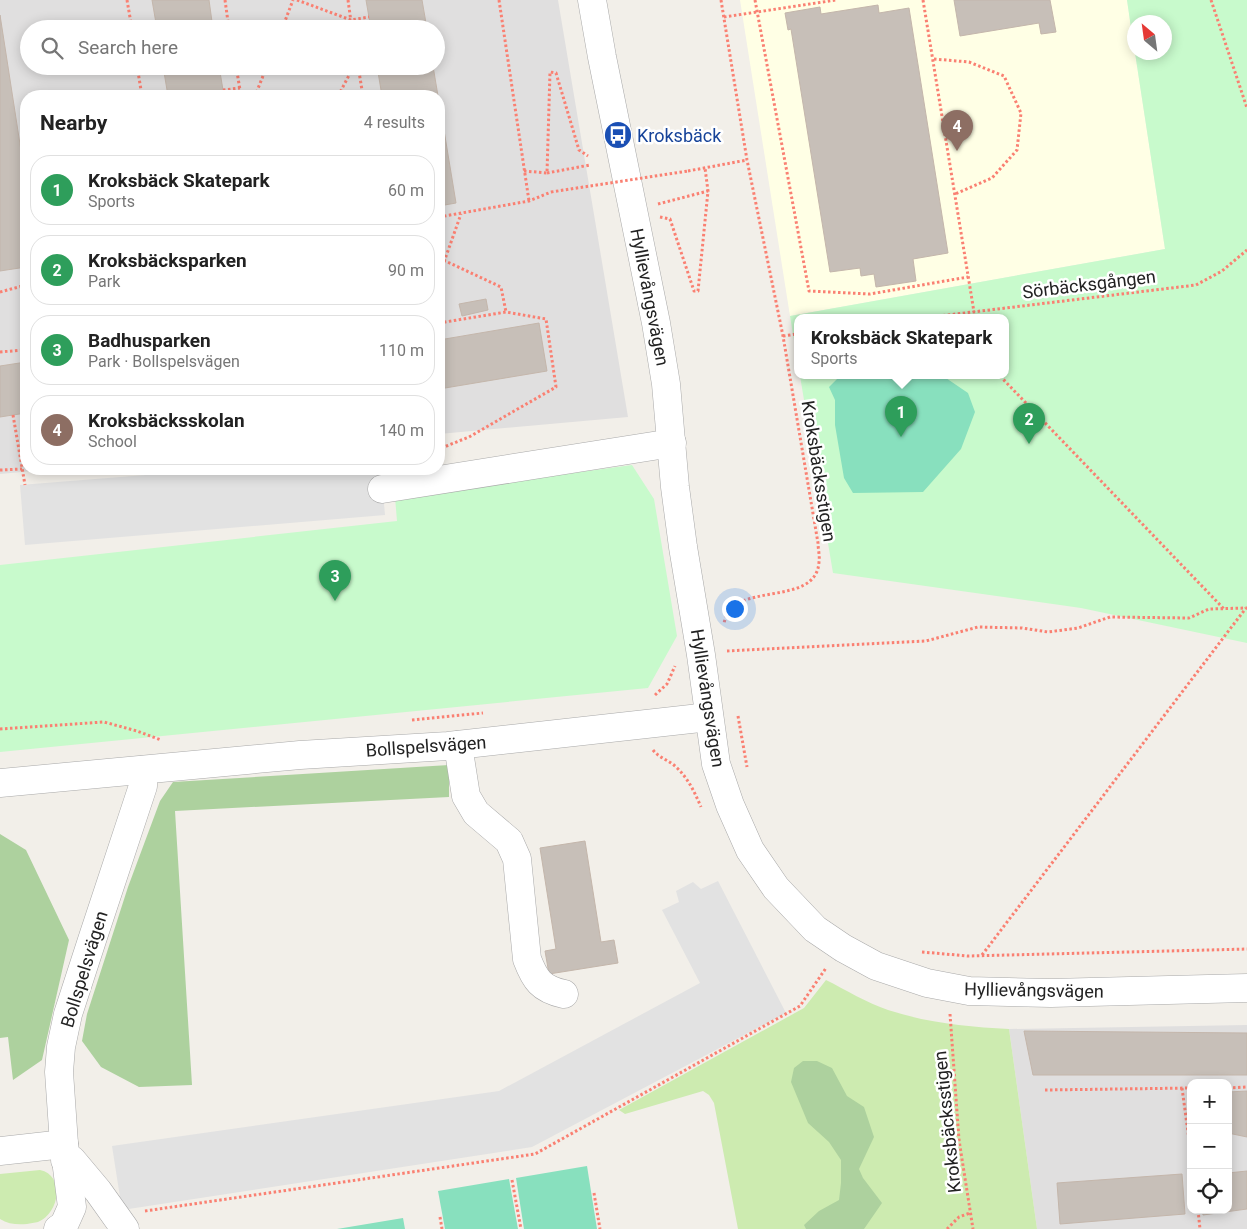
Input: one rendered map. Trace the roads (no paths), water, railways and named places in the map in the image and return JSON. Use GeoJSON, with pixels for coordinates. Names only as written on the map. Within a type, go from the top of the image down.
{"type":"FeatureCollection","features":[{"type":"Feature","properties":{"kind":"street","name":"Hyllievångsvägen"},"geometry":{"type":"LineString","coordinates":[[592,0],[656,323],[666,384],[675,487],[716,764],[730,805],[750,850],[776,888],[815,928],[843,948],[876,966],[942,987],[994,992],[1051,993],[1247,988]]}},
{"type":"Feature","properties":{"kind":"street"},"geometry":{"type":"LineString","coordinates":[[382,489],[672,443]]}},
{"type":"Feature","properties":{"kind":"street","name":"Bollspelsvägen"},"geometry":{"type":"LineString","coordinates":[[0,783],[300,755],[458,745],[709,717]]}},
{"type":"Feature","properties":{"kind":"street"},"geometry":{"type":"LineString","coordinates":[[458,745],[466,796],[476,813],[509,841],[517,859],[527,958],[532,973],[541,985],[552,992],[564,994]]}},
{"type":"Feature","properties":{"kind":"street","name":"Bollspelsvägen"},"geometry":{"type":"LineString","coordinates":[[69,1222],[59,1072],[61,1047],[76,988],[143,786],[143,770]]}},
{"type":"Feature","properties":{"kind":"street"},"geometry":{"type":"LineString","coordinates":[[0,1151],[65,1152],[120,1222]]}},
{"type":"Feature","properties":{"kind":"place","name":"Kroksbäck"},"geometry":{"type":"Point","coordinates":[618,135]}},
{"type":"Feature","properties":{"kind":"place","name":"Kroksbäcksskolan"},"geometry":{"type":"Point","coordinates":[957,151]}},
{"type":"Feature","properties":{"kind":"place","name":"Kroksbäck Skatepark"},"geometry":{"type":"Point","coordinates":[901,437]}},
{"type":"Feature","properties":{"kind":"place","name":"Kroksbäcksparken"},"geometry":{"type":"Point","coordinates":[1029,444]}},
{"type":"Feature","properties":{"kind":"place","name":"Badhusparken"},"geometry":{"type":"Point","coordinates":[335,601]}}]}
